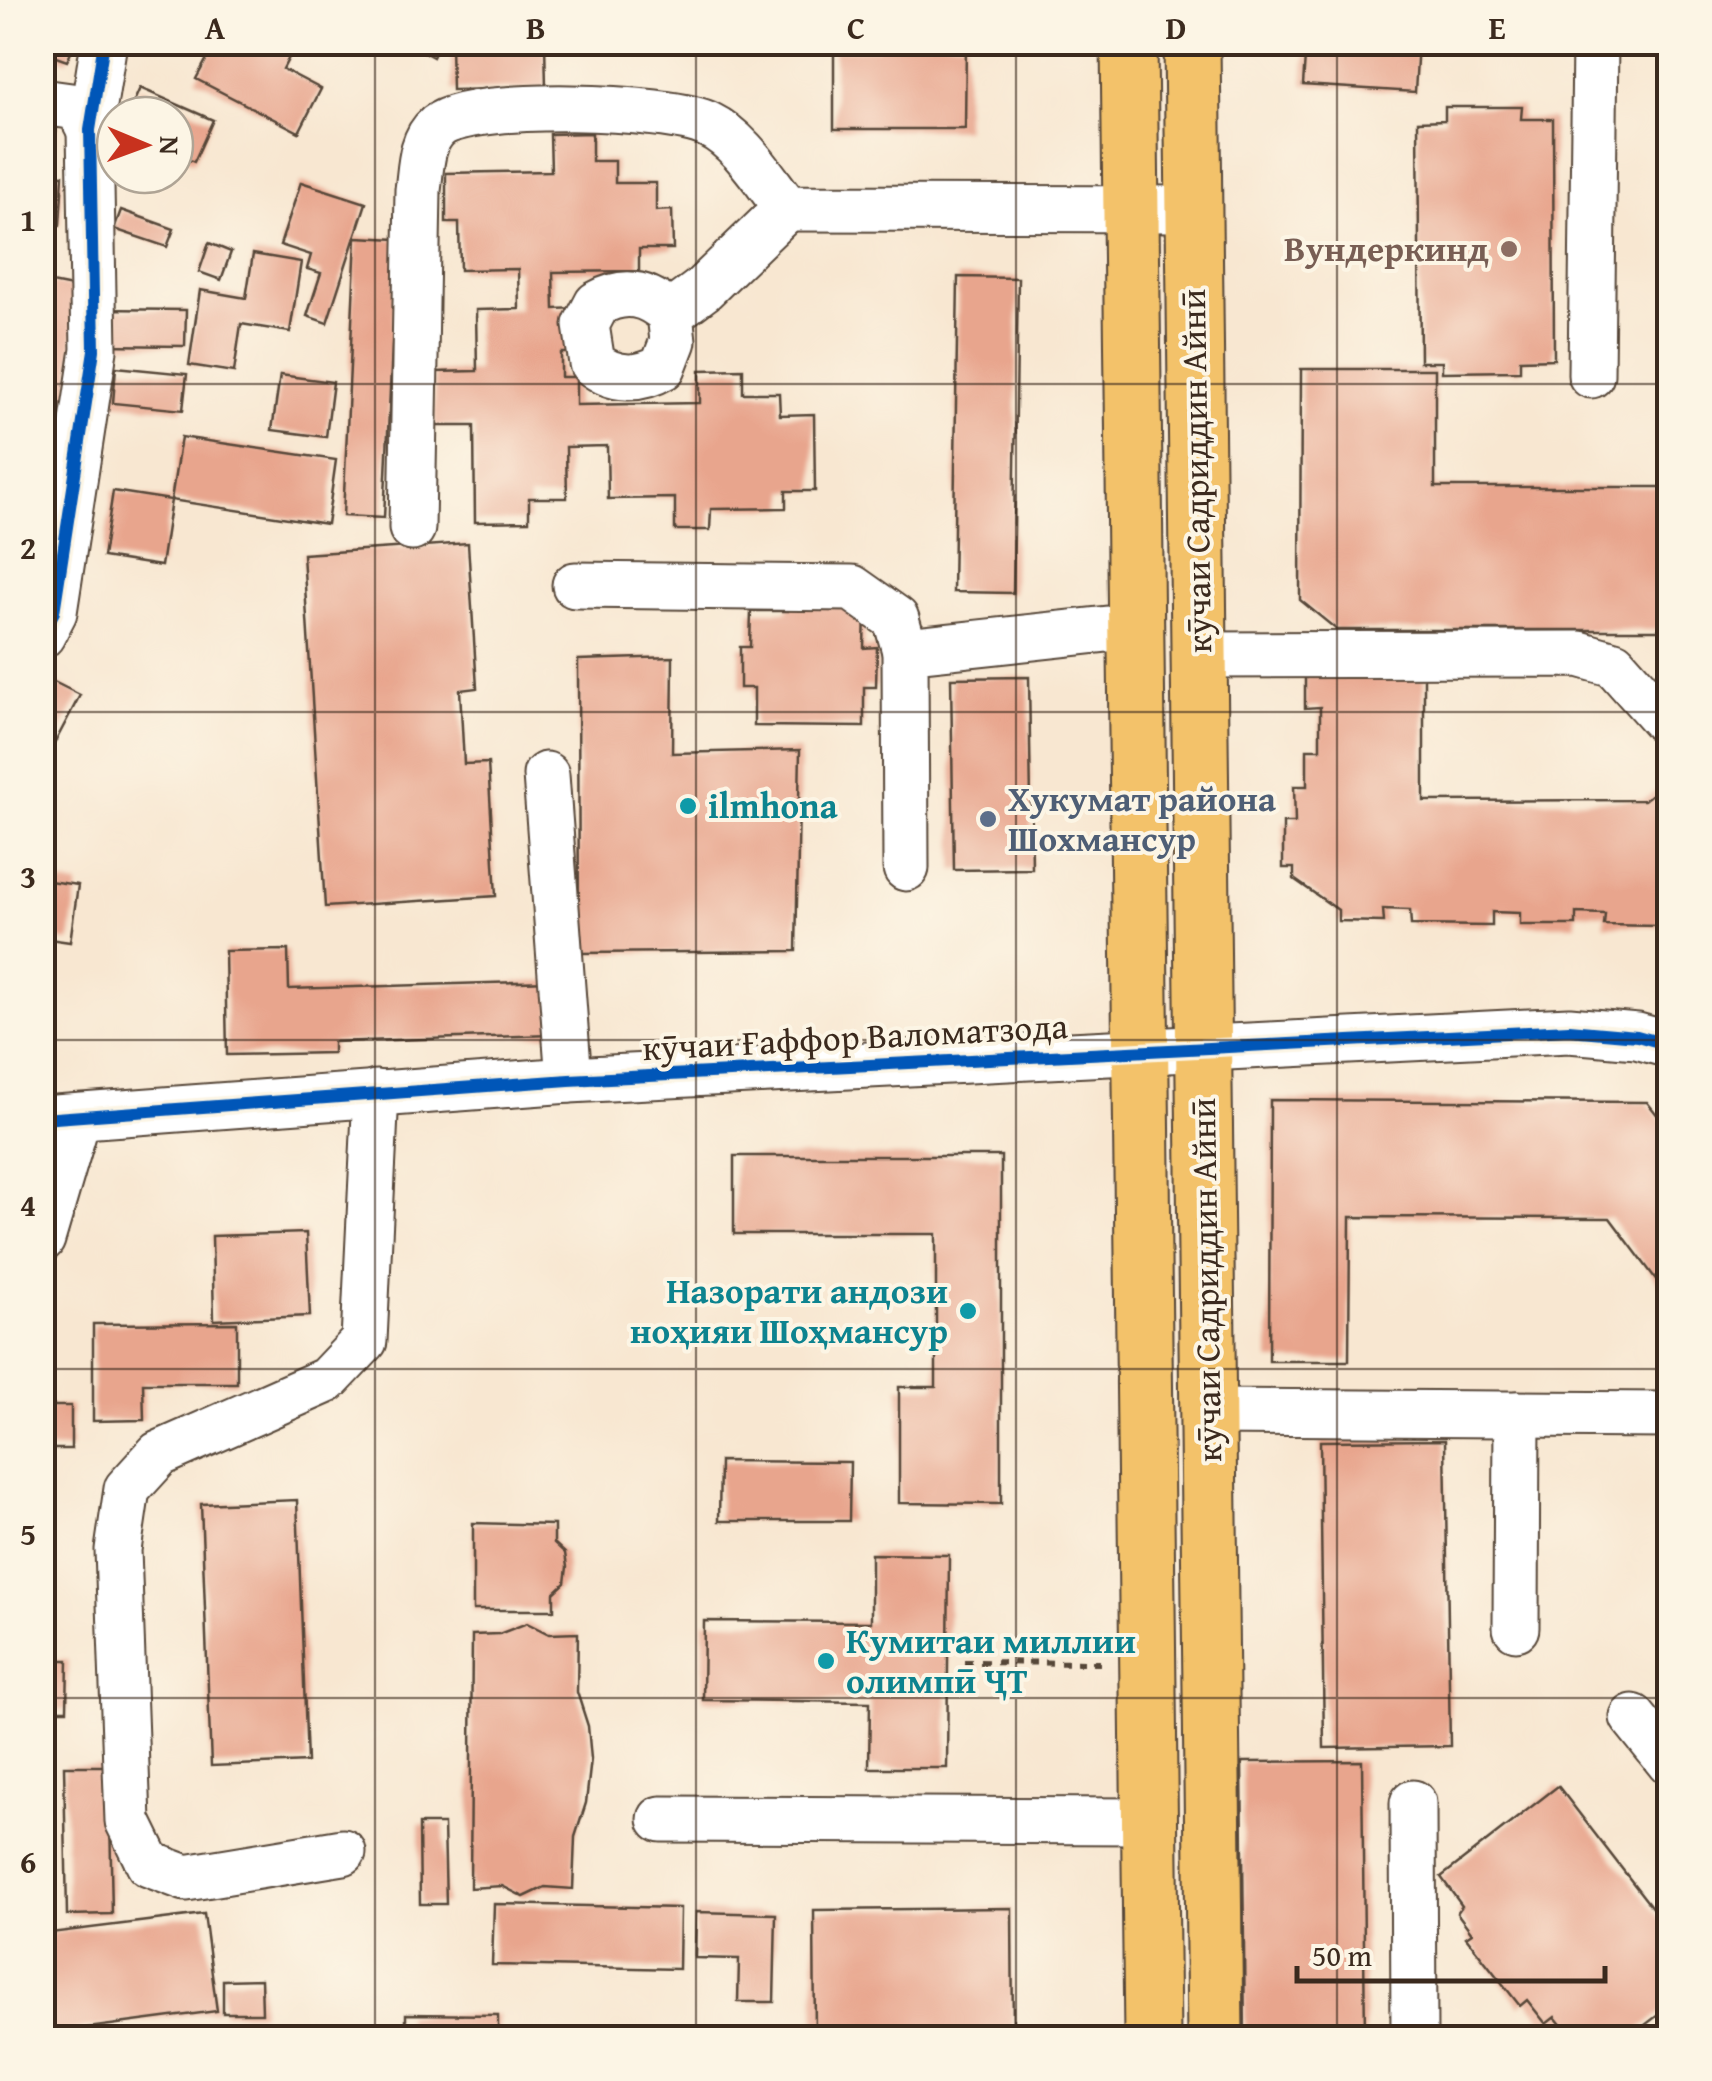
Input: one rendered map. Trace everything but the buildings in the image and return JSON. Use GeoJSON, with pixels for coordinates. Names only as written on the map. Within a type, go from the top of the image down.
{"type":"FeatureCollection","features":[{"type":"Feature","properties":{"kind":"highway","name":"кӯчаи Садриддин Айнӣ"},"geometry":{"type":"LineString","coordinates":[[1129,42],[1152,2038]]}},
{"type":"Feature","properties":{"kind":"highway","name":"кӯчаи Садриддин Айнӣ"},"geometry":{"type":"LineString","coordinates":[[1192,42],[1216,2038]]}},
{"type":"Feature","properties":{"kind":"street"},"geometry":{"type":"LineString","coordinates":[[42,635],[54,612],[94,350],[90,130],[104,42]]}},
{"type":"Feature","properties":{"kind":"street"},"geometry":{"type":"LineString","coordinates":[[1591,375],[1595,42]]}},
{"type":"Feature","properties":{"kind":"street"},"geometry":{"type":"LineString","coordinates":[[42,102],[78,107],[90,130]]}},
{"type":"Feature","properties":{"kind":"street"},"geometry":{"type":"LineString","coordinates":[[412,528],[418,190],[426,144],[441,122],[494,112],[592,109],[684,115],[711,126],[734,142],[787,208]]}},
{"type":"Feature","properties":{"kind":"street"},"geometry":{"type":"LineString","coordinates":[[670,314],[702,290],[787,208],[1194,209]]}},
{"type":"Feature","properties":{"kind":"street"},"geometry":{"type":"LineString","coordinates":[[576,585],[852,588],[896,619],[905,651],[906,868]]}},
{"type":"Feature","properties":{"kind":"street"},"geometry":{"type":"LineString","coordinates":[[905,651],[1135,626]]}},
{"type":"Feature","properties":{"kind":"street"},"geometry":{"type":"LineString","coordinates":[[1198,655],[1579,654],[1614,664],[1670,727]]}},
{"type":"Feature","properties":{"kind":"street"},"geometry":{"type":"LineString","coordinates":[[546,775],[569,1080]]}},
{"type":"Feature","properties":{"kind":"street","name":"кӯчаи Ғаффор Валоматзода"},"geometry":{"type":"LineString","coordinates":[[60,1118],[569,1080],[1569,1030],[1638,1036],[1670,1045]]}},
{"type":"Feature","properties":{"kind":"street"},"geometry":{"type":"LineString","coordinates":[[343,1852],[186,1878],[149,1864],[128,1821],[118,1550],[127,1489],[160,1454],[327,1380],[364,1341],[376,1092]]}},
{"type":"Feature","properties":{"kind":"street"},"geometry":{"type":"LineString","coordinates":[[42,1239],[60,1118]]}},
{"type":"Feature","properties":{"kind":"street"},"geometry":{"type":"LineString","coordinates":[[1208,1412],[1670,1415]]}},
{"type":"Feature","properties":{"kind":"street"},"geometry":{"type":"LineString","coordinates":[[1516,1414],[1516,1628]]}},
{"type":"Feature","properties":{"kind":"street"},"geometry":{"type":"LineString","coordinates":[[1633,1716],[1670,1763]]}},
{"type":"Feature","properties":{"kind":"street"},"geometry":{"type":"LineString","coordinates":[[1413,1803],[1414,2038]]}},
{"type":"Feature","properties":{"kind":"street"},"geometry":{"type":"LineString","coordinates":[[660,1819],[1150,1821]]}},
{"type":"Feature","properties":{"kind":"path"},"geometry":{"type":"LineString","coordinates":[[964,1662],[1148,1663]]}},
{"type":"Feature","properties":{"kind":"cycle path"},"geometry":{"type":"LineString","coordinates":[[42,635],[54,612],[94,350],[90,130],[104,42]]}},
{"type":"Feature","properties":{"kind":"cycle path"},"geometry":{"type":"LineString","coordinates":[[42,1119],[569,1080],[1569,1030],[1637,1036],[1670,1045]]}},
{"type":"Feature","properties":{"kind":"place","name":"Вундеркинд"},"geometry":{"type":"Point","coordinates":[1509,249]}},
{"type":"Feature","properties":{"kind":"place","name":"ilmhona"},"geometry":{"type":"Point","coordinates":[688,806]}},
{"type":"Feature","properties":{"kind":"place","name":"Хукумат района Шохмансур"},"geometry":{"type":"Point","coordinates":[988,819]}},
{"type":"Feature","properties":{"kind":"place","name":"Назорати андози ноҳияи Шоҳмансур"},"geometry":{"type":"Point","coordinates":[968,1311]}},
{"type":"Feature","properties":{"kind":"place","name":"Кумитаи миллии олимпӣ ҶТ"},"geometry":{"type":"Point","coordinates":[826,1661]}}]}
